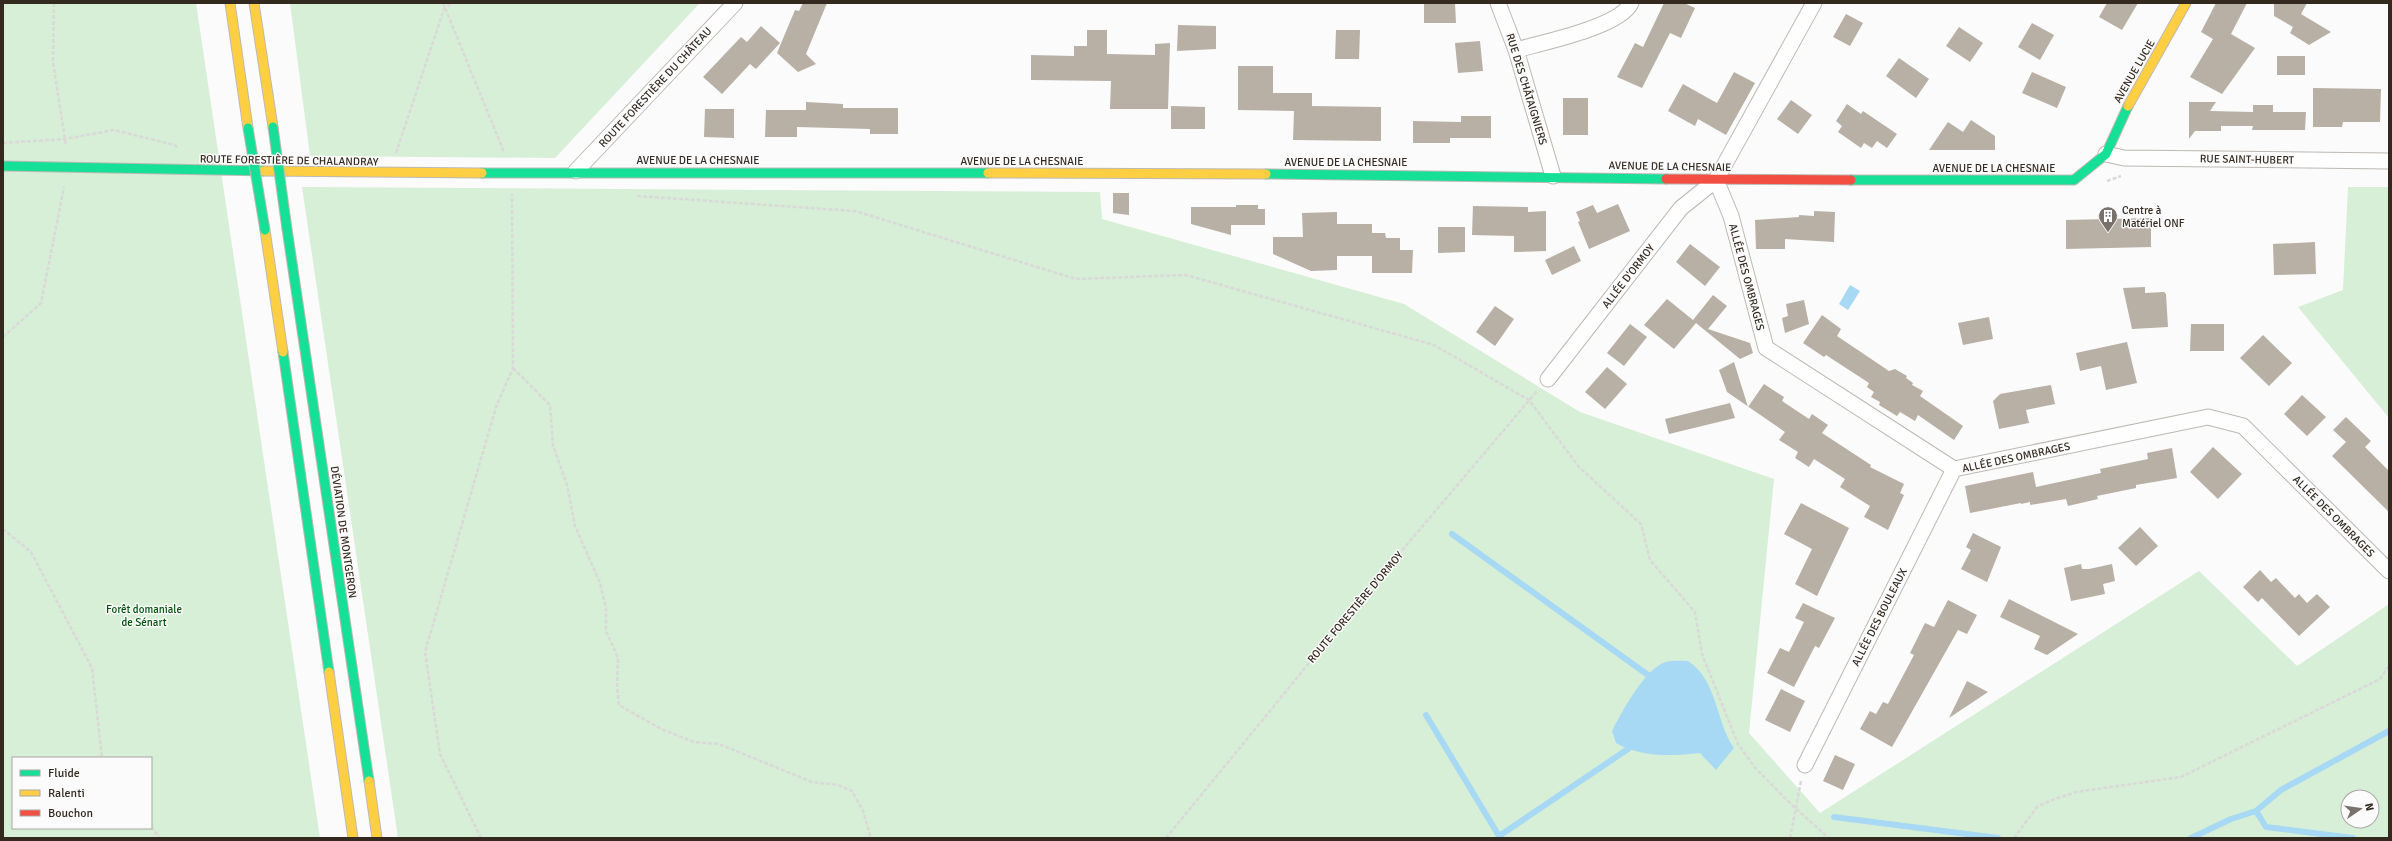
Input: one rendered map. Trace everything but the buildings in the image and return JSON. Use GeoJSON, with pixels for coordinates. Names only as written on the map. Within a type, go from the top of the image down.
{"type":"FeatureCollection","features":[{"type":"Feature","properties":{"kind":"street"},"geometry":{"type":"LineString","coordinates":[[230,3],[248,128],[265,230],[354,838]]}},
{"type":"Feature","properties":{"kind":"street","name":"DÉVIATION DE MONTGERON"},"geometry":{"type":"LineString","coordinates":[[254,3],[377,838]]}},
{"type":"Feature","properties":{"kind":"street","name":"ROUTE FORESTIÈRE DU CHÂTEAU"},"geometry":{"type":"LineString","coordinates":[[576,171],[735,3]]}},
{"type":"Feature","properties":{"kind":"street","name":"RUE DES CHÂTAIGNIERS"},"geometry":{"type":"LineString","coordinates":[[1498,3],[1504,13],[1516,50],[1553,176]]}},
{"type":"Feature","properties":{"kind":"street"},"geometry":{"type":"LineString","coordinates":[[1516,50],[1580,32],[1606,22],[1628,8],[1630,3]]}},
{"type":"Feature","properties":{"kind":"street"},"geometry":{"type":"LineString","coordinates":[[1716,180],[1814,3]]}},
{"type":"Feature","properties":{"kind":"street","name":"AVENUE LUCIE"},"geometry":{"type":"LineString","coordinates":[[2106,154],[2121,119],[2186,3]]}},
{"type":"Feature","properties":{"kind":"street","name":"AVENUE DE LA CHESNAIE"},"geometry":{"type":"LineString","coordinates":[[576,171],[1553,176],[1716,180],[2074,180],[2106,154]]}},
{"type":"Feature","properties":{"kind":"street","name":"RUE SAINT-HUBERT"},"geometry":{"type":"LineString","coordinates":[[2106,154],[2124,158],[2389,161]]}},
{"type":"Feature","properties":{"kind":"street","name":"ROUTE FORESTIÈRE DE CHALANDRAY"},"geometry":{"type":"LineString","coordinates":[[3,166],[393,173],[576,171]]}},
{"type":"Feature","properties":{"kind":"street","name":"ALLÉE D'ORMOY"},"geometry":{"type":"LineString","coordinates":[[1548,379],[1681,208],[1716,180]]}},
{"type":"Feature","properties":{"kind":"street","name":"ALLÉE DES OMBRAGES"},"geometry":{"type":"LineString","coordinates":[[1716,180],[1731,216],[1766,348],[1954,469],[2208,417],[2244,426],[2389,571]]}},
{"type":"Feature","properties":{"kind":"street","name":"ALLÉE DES BOULEAUX"},"geometry":{"type":"LineString","coordinates":[[1805,765],[1954,469]]}},
{"type":"Feature","properties":{"kind":"path"},"geometry":{"type":"LineString","coordinates":[[443,3],[444,9],[512,172],[513,368],[496,407],[425,652],[440,754],[481,838]]}},
{"type":"Feature","properties":{"kind":"path"},"geometry":{"type":"LineString","coordinates":[[393,173],[393,164],[444,9],[452,3]]}},
{"type":"Feature","properties":{"kind":"path"},"geometry":{"type":"LineString","coordinates":[[3,142],[65,139],[114,130],[175,145],[178,150]]}},
{"type":"Feature","properties":{"kind":"path"},"geometry":{"type":"LineString","coordinates":[[628,195],[855,212],[1076,279],[1186,275],[1434,346],[1529,400],[1579,467],[1641,524],[1650,560],[1695,612],[1702,654],[1738,744],[1756,769],[1795,808],[1829,838]]}},
{"type":"Feature","properties":{"kind":"path"},"geometry":{"type":"LineString","coordinates":[[513,368],[550,405],[553,445],[567,486],[575,526],[600,583],[606,608],[606,631],[618,658],[617,688],[620,705],[661,729],[694,742],[719,744],[812,782],[838,785],[852,791],[863,811],[871,838]]}},
{"type":"Feature","properties":{"kind":"path","name":"ROUTE FORESTIÈRE D'ORMOY"},"geometry":{"type":"LineString","coordinates":[[1166,838],[1377,580],[1548,379]]}},
{"type":"Feature","properties":{"kind":"path"},"geometry":{"type":"LineString","coordinates":[[3,529],[31,552],[92,668],[102,757]]}},
{"type":"Feature","properties":{"kind":"path"},"geometry":{"type":"LineString","coordinates":[[2014,838],[2037,807],[2049,801],[2076,792],[2181,777],[2380,679],[2389,666]]}},
{"type":"Feature","properties":{"kind":"path"},"geometry":{"type":"LineString","coordinates":[[1790,838],[1805,765]]}},
{"type":"Feature","properties":{"kind":"path"},"geometry":{"type":"LineString","coordinates":[[152,828],[160,838]]}},
{"type":"Feature","properties":{"kind":"green space","name":"Forêt domaniale de Sénart"},"geometry":{"type":"Polygon","coordinates":[[[3,3],[196,3],[320,838],[3,838],[3,3]]]}},
{"type":"Feature","properties":{"kind":"green space"},"geometry":{"type":"Polygon","coordinates":[[[290,3],[700,3],[555,158],[310,156],[290,3]]]}},
{"type":"Feature","properties":{"kind":"green space"},"geometry":{"type":"Polygon","coordinates":[[[302,187],[1100,192],[1102,219],[1404,304],[1580,412],[1774,479],[1749,733],[1820,813],[2199,571],[2297,666],[2389,604],[2389,838],[398,838],[302,187]]]}},
{"type":"Feature","properties":{"kind":"green space"},"geometry":{"type":"Polygon","coordinates":[[[2348,187],[2389,187],[2389,418],[2298,307],[2343,290],[2348,187]]]}},
{"type":"Feature","properties":{"kind":"water"},"geometry":{"type":"Polygon","coordinates":[[[1850,285],[1860,291],[1848,310],[1839,304],[1850,285]]]}},
{"type":"Feature","properties":{"kind":"water"},"geometry":{"type":"Polygon","coordinates":[[[1669,661],[1688,661],[1698,669],[1711,690],[1723,725],[1734,748],[1716,770],[1700,753],[1657,755],[1647,754],[1626,748],[1616,743],[1612,731],[1634,693],[1648,674],[1656,667],[1669,661]]]}},
{"type":"Feature","properties":{"kind":"waterway"},"geometry":{"type":"LineString","coordinates":[[1452,534],[1648,675]]}},
{"type":"Feature","properties":{"kind":"waterway"},"geometry":{"type":"LineString","coordinates":[[1426,715],[1499,836],[1628,749]]}},
{"type":"Feature","properties":{"kind":"waterway"},"geometry":{"type":"LineString","coordinates":[[2191,838],[2231,819],[2256,811],[2281,790],[2389,731]]}},
{"type":"Feature","properties":{"kind":"waterway"},"geometry":{"type":"LineString","coordinates":[[2256,811],[2266,827],[2353,838]]}},
{"type":"Feature","properties":{"kind":"waterway"},"geometry":{"type":"LineString","coordinates":[[1834,817],[1998,838]]}},
{"type":"Feature","properties":{"kind":"traffic: fast"},"geometry":{"type":"LineString","coordinates":[[1851,180],[2074,180],[2106,154],[2128,106]]}},
{"type":"Feature","properties":{"kind":"traffic: fast"},"geometry":{"type":"LineString","coordinates":[[273,127],[287,229]]}},
{"type":"Feature","properties":{"kind":"traffic: fast"},"geometry":{"type":"LineString","coordinates":[[248,128],[265,230]]}},
{"type":"Feature","properties":{"kind":"traffic: fast"},"geometry":{"type":"LineString","coordinates":[[3,166],[263,171]]}},
{"type":"Feature","properties":{"kind":"traffic: fast"},"geometry":{"type":"LineString","coordinates":[[482,173],[988,173]]}},
{"type":"Feature","properties":{"kind":"traffic: fast"},"geometry":{"type":"LineString","coordinates":[[1266,174],[1666,179]]}},
{"type":"Feature","properties":{"kind":"traffic: fast"},"geometry":{"type":"LineString","coordinates":[[287,229],[369,781]]}},
{"type":"Feature","properties":{"kind":"traffic: fast"},"geometry":{"type":"LineString","coordinates":[[283,352],[329,672]]}},
{"type":"Feature","properties":{"kind":"traffic: slow"},"geometry":{"type":"LineString","coordinates":[[230,3],[248,128]]}},
{"type":"Feature","properties":{"kind":"traffic: slow"},"geometry":{"type":"LineString","coordinates":[[254,3],[273,127]]}},
{"type":"Feature","properties":{"kind":"traffic: slow"},"geometry":{"type":"LineString","coordinates":[[2128,106],[2186,3]]}},
{"type":"Feature","properties":{"kind":"traffic: slow"},"geometry":{"type":"LineString","coordinates":[[263,171],[482,173]]}},
{"type":"Feature","properties":{"kind":"traffic: slow"},"geometry":{"type":"LineString","coordinates":[[988,173],[1266,174]]}},
{"type":"Feature","properties":{"kind":"traffic: slow"},"geometry":{"type":"LineString","coordinates":[[265,230],[283,352]]}},
{"type":"Feature","properties":{"kind":"traffic: slow"},"geometry":{"type":"LineString","coordinates":[[329,672],[353,838]]}},
{"type":"Feature","properties":{"kind":"traffic: slow"},"geometry":{"type":"LineString","coordinates":[[369,781],[377,838]]}},
{"type":"Feature","properties":{"kind":"traffic: jam"},"geometry":{"type":"LineString","coordinates":[[1666,179],[1851,180]]}},
{"type":"Feature","properties":{"kind":"place","name":"Centre à Matériel ONF"},"geometry":{"type":"Point","coordinates":[2108,233]}}]}
